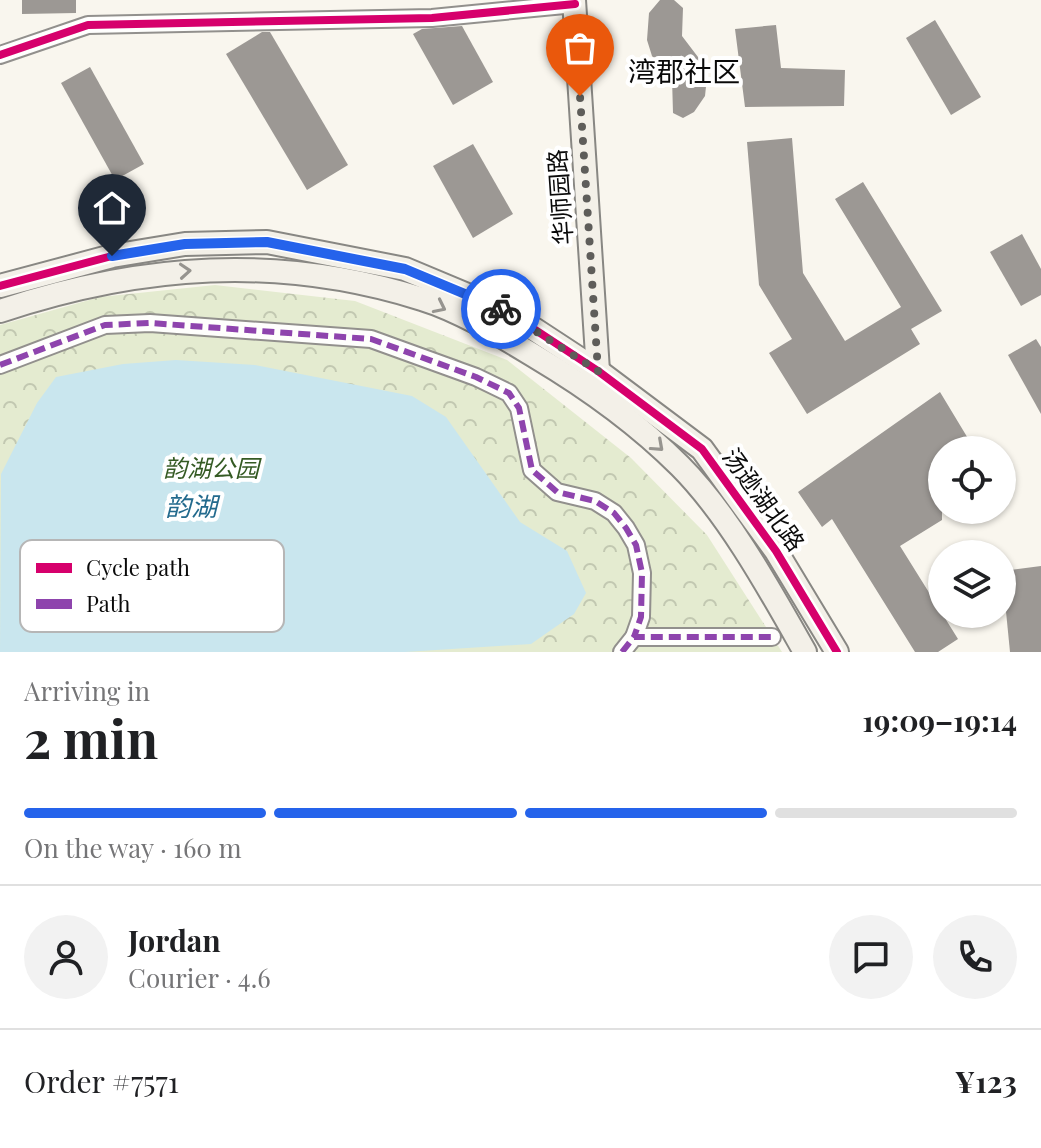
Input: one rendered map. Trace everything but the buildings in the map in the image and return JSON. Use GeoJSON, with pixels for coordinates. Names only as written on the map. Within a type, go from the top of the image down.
{"type":"FeatureCollection","features":[{"type":"Feature","properties":{"kind":"street"},"geometry":{"type":"LineString","coordinates":[[0,55],[88,25],[432,18],[574,2]]}},
{"type":"Feature","properties":{"kind":"street","name":"华师园路"},"geometry":{"type":"LineString","coordinates":[[574,2],[592,379]]}},
{"type":"Feature","properties":{"kind":"street","name":"汤逊湖北路"},"geometry":{"type":"LineString","coordinates":[[0,286],[112,256],[185,244],[267,242],[405,269],[508,312],[592,379],[682,468],[755,564],[805,652]]}},
{"type":"Feature","properties":{"kind":"street","name":"汤逊湖北路"},"geometry":{"type":"LineString","coordinates":[[0,311],[41,297],[181,270],[268,269],[348,280],[425,300],[592,379],[702,449],[776,551],[837,652]]}},
{"type":"Feature","properties":{"kind":"street"},"geometry":{"type":"LineString","coordinates":[[0,365],[105,325],[150,323],[371,339],[476,377],[509,393],[519,408],[532,470],[557,492],[605,507],[626,528],[636,545],[642,573],[641,617],[627,648],[772,637]]}},
{"type":"Feature","properties":{"kind":"green space","name":"韵湖公园"},"geometry":{"type":"Polygon","coordinates":[[[215,285],[355,301],[507,360],[631,458],[707,535],[782,652],[0,652],[0,325],[100,297],[215,285]]]}},
{"type":"Feature","properties":{"kind":"water","name":"韵湖"},"geometry":{"type":"Polygon","coordinates":[[[176,360],[255,365],[412,396],[446,417],[520,522],[567,551],[586,593],[574,614],[531,644],[405,652],[0,652],[1,474],[37,403],[56,377],[123,364],[176,360]]]}},
{"type":"Feature","properties":{"kind":"marked path"},"geometry":{"type":"LineString","coordinates":[[0,365],[105,325],[150,323],[371,339],[476,377],[509,393],[519,408],[532,470],[557,492],[595,501],[614,513],[626,528],[636,545],[642,573],[641,617],[634,637]]}},
{"type":"Feature","properties":{"kind":"marked path"},"geometry":{"type":"LineString","coordinates":[[622,652],[634,637],[772,637]]}},
{"type":"Feature","properties":{"kind":"cycle path"},"geometry":{"type":"LineString","coordinates":[[0,55],[88,25],[432,18],[575,4]]}},
{"type":"Feature","properties":{"kind":"cycle path"},"geometry":{"type":"LineString","coordinates":[[0,286],[112,256],[185,244],[267,242],[405,269],[508,312],[598,371],[702,449],[776,551],[837,652]]}},
{"type":"Feature","properties":{"kind":"way so far"},"geometry":{"type":"LineString","coordinates":[[501,309],[598,371],[580,96]]}},
{"type":"Feature","properties":{"kind":"district","name":"湾郡社区"},"geometry":{"type":"Point","coordinates":[684,72]}},
{"type":"Feature","properties":{"kind":"route"},"geometry":{"type":"LineString","coordinates":[[112,256],[185,244],[267,242],[405,269],[501,309]]}}]}
